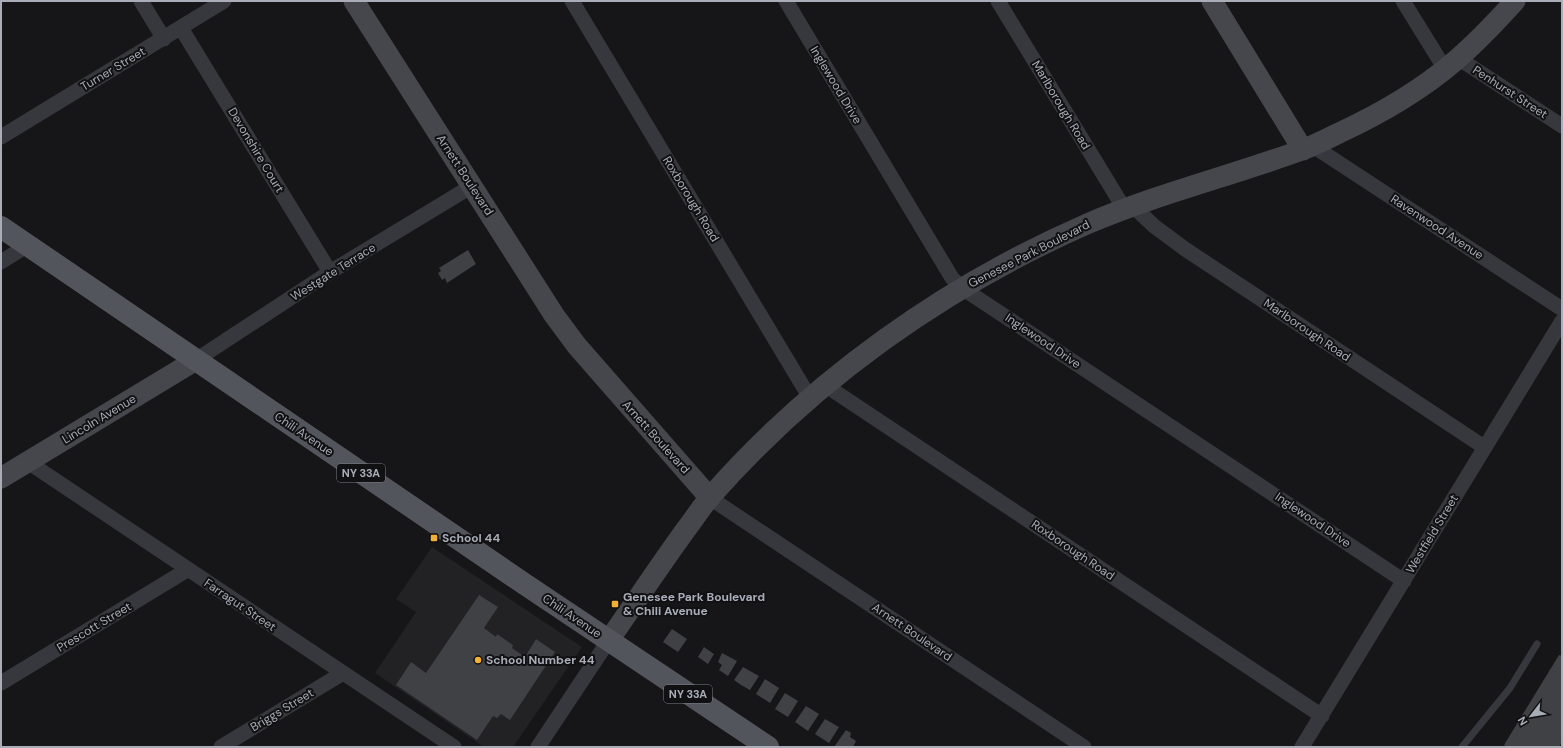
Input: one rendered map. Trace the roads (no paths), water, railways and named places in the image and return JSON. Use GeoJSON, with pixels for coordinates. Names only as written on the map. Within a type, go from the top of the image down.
{"type":"FeatureCollection","features":[{"type":"Feature","properties":{"kind":"main road","name":"Chili Avenue"},"geometry":{"type":"LineString","coordinates":[[1,227],[768,747]]}},
{"type":"Feature","properties":{"kind":"street"},"geometry":{"type":"LineString","coordinates":[[141,1],[164,39]]}},
{"type":"Feature","properties":{"kind":"street","name":"Turner Street"},"geometry":{"type":"LineString","coordinates":[[1,137],[164,39],[224,1]]}},
{"type":"Feature","properties":{"kind":"street","name":"Arnett Boulevard"},"geometry":{"type":"LineString","coordinates":[[354,1],[554,315],[577,346],[710,498],[1084,747]]}},
{"type":"Feature","properties":{"kind":"street","name":"Roxborough Road"},"geometry":{"type":"LineString","coordinates":[[572,1],[818,392],[1322,716]]}},
{"type":"Feature","properties":{"kind":"street","name":"Inglewood Drive"},"geometry":{"type":"LineString","coordinates":[[786,1],[952,278],[962,288],[1404,581]]}},
{"type":"Feature","properties":{"kind":"street","name":"Marlborough Road"},"geometry":{"type":"LineString","coordinates":[[998,1],[1129,208],[1185,249],[1484,447]]}},
{"type":"Feature","properties":{"kind":"street","name":"Ravenwood Avenue"},"geometry":{"type":"LineString","coordinates":[[1212,1],[1308,148],[1562,309]]}},
{"type":"Feature","properties":{"kind":"street","name":"Penhurst Street"},"geometry":{"type":"LineString","coordinates":[[1403,1],[1451,64],[1562,126]]}},
{"type":"Feature","properties":{"kind":"street","name":"Genesee Park Boulevard"},"geometry":{"type":"LineString","coordinates":[[609,640],[663,561],[710,498],[764,440],[818,392],[882,342],[962,288],[1049,241],[1089,223],[1129,208],[1308,148],[1388,108],[1451,64],[1493,25],[1515,1]]}},
{"type":"Feature","properties":{"kind":"street","name":"Devonshire Court"},"geometry":{"type":"LineString","coordinates":[[181,28],[330,272]]}},
{"type":"Feature","properties":{"kind":"street","name":"Westgate Terrace"},"geometry":{"type":"LineString","coordinates":[[196,360],[330,272],[472,186]]}},
{"type":"Feature","properties":{"kind":"street"},"geometry":{"type":"LineString","coordinates":[[1,262],[28,245]]}},
{"type":"Feature","properties":{"kind":"street","name":"Westfield Street"},"geometry":{"type":"LineString","coordinates":[[1302,747],[1562,321]]}},
{"type":"Feature","properties":{"kind":"street","name":"Lincoln Avenue"},"geometry":{"type":"LineString","coordinates":[[1,478],[196,360]]}},
{"type":"Feature","properties":{"kind":"street","name":"Farragut Street"},"geometry":{"type":"LineString","coordinates":[[28,462],[187,570],[454,747]]}},
{"type":"Feature","properties":{"kind":"street","name":"Prescott Street"},"geometry":{"type":"LineString","coordinates":[[1,684],[187,570]]}},
{"type":"Feature","properties":{"kind":"street"},"geometry":{"type":"LineString","coordinates":[[538,747],[609,640]]}},
{"type":"Feature","properties":{"kind":"street","name":"Briggs Street"},"geometry":{"type":"LineString","coordinates":[[221,747],[343,673]]}},
{"type":"Feature","properties":{"kind":"lane"},"geometry":{"type":"LineString","coordinates":[[1462,747],[1510,688],[1538,644]]}},
{"type":"Feature","properties":{"kind":"place","name":"School 44"},"geometry":{"type":"Point","coordinates":[434,538]}},
{"type":"Feature","properties":{"kind":"place","name":"Genesee Park Boulevard & Chili Avenue"},"geometry":{"type":"Point","coordinates":[615,604]}},
{"type":"Feature","properties":{"kind":"place","name":"School Number 44"},"geometry":{"type":"Point","coordinates":[478,660]}}]}
